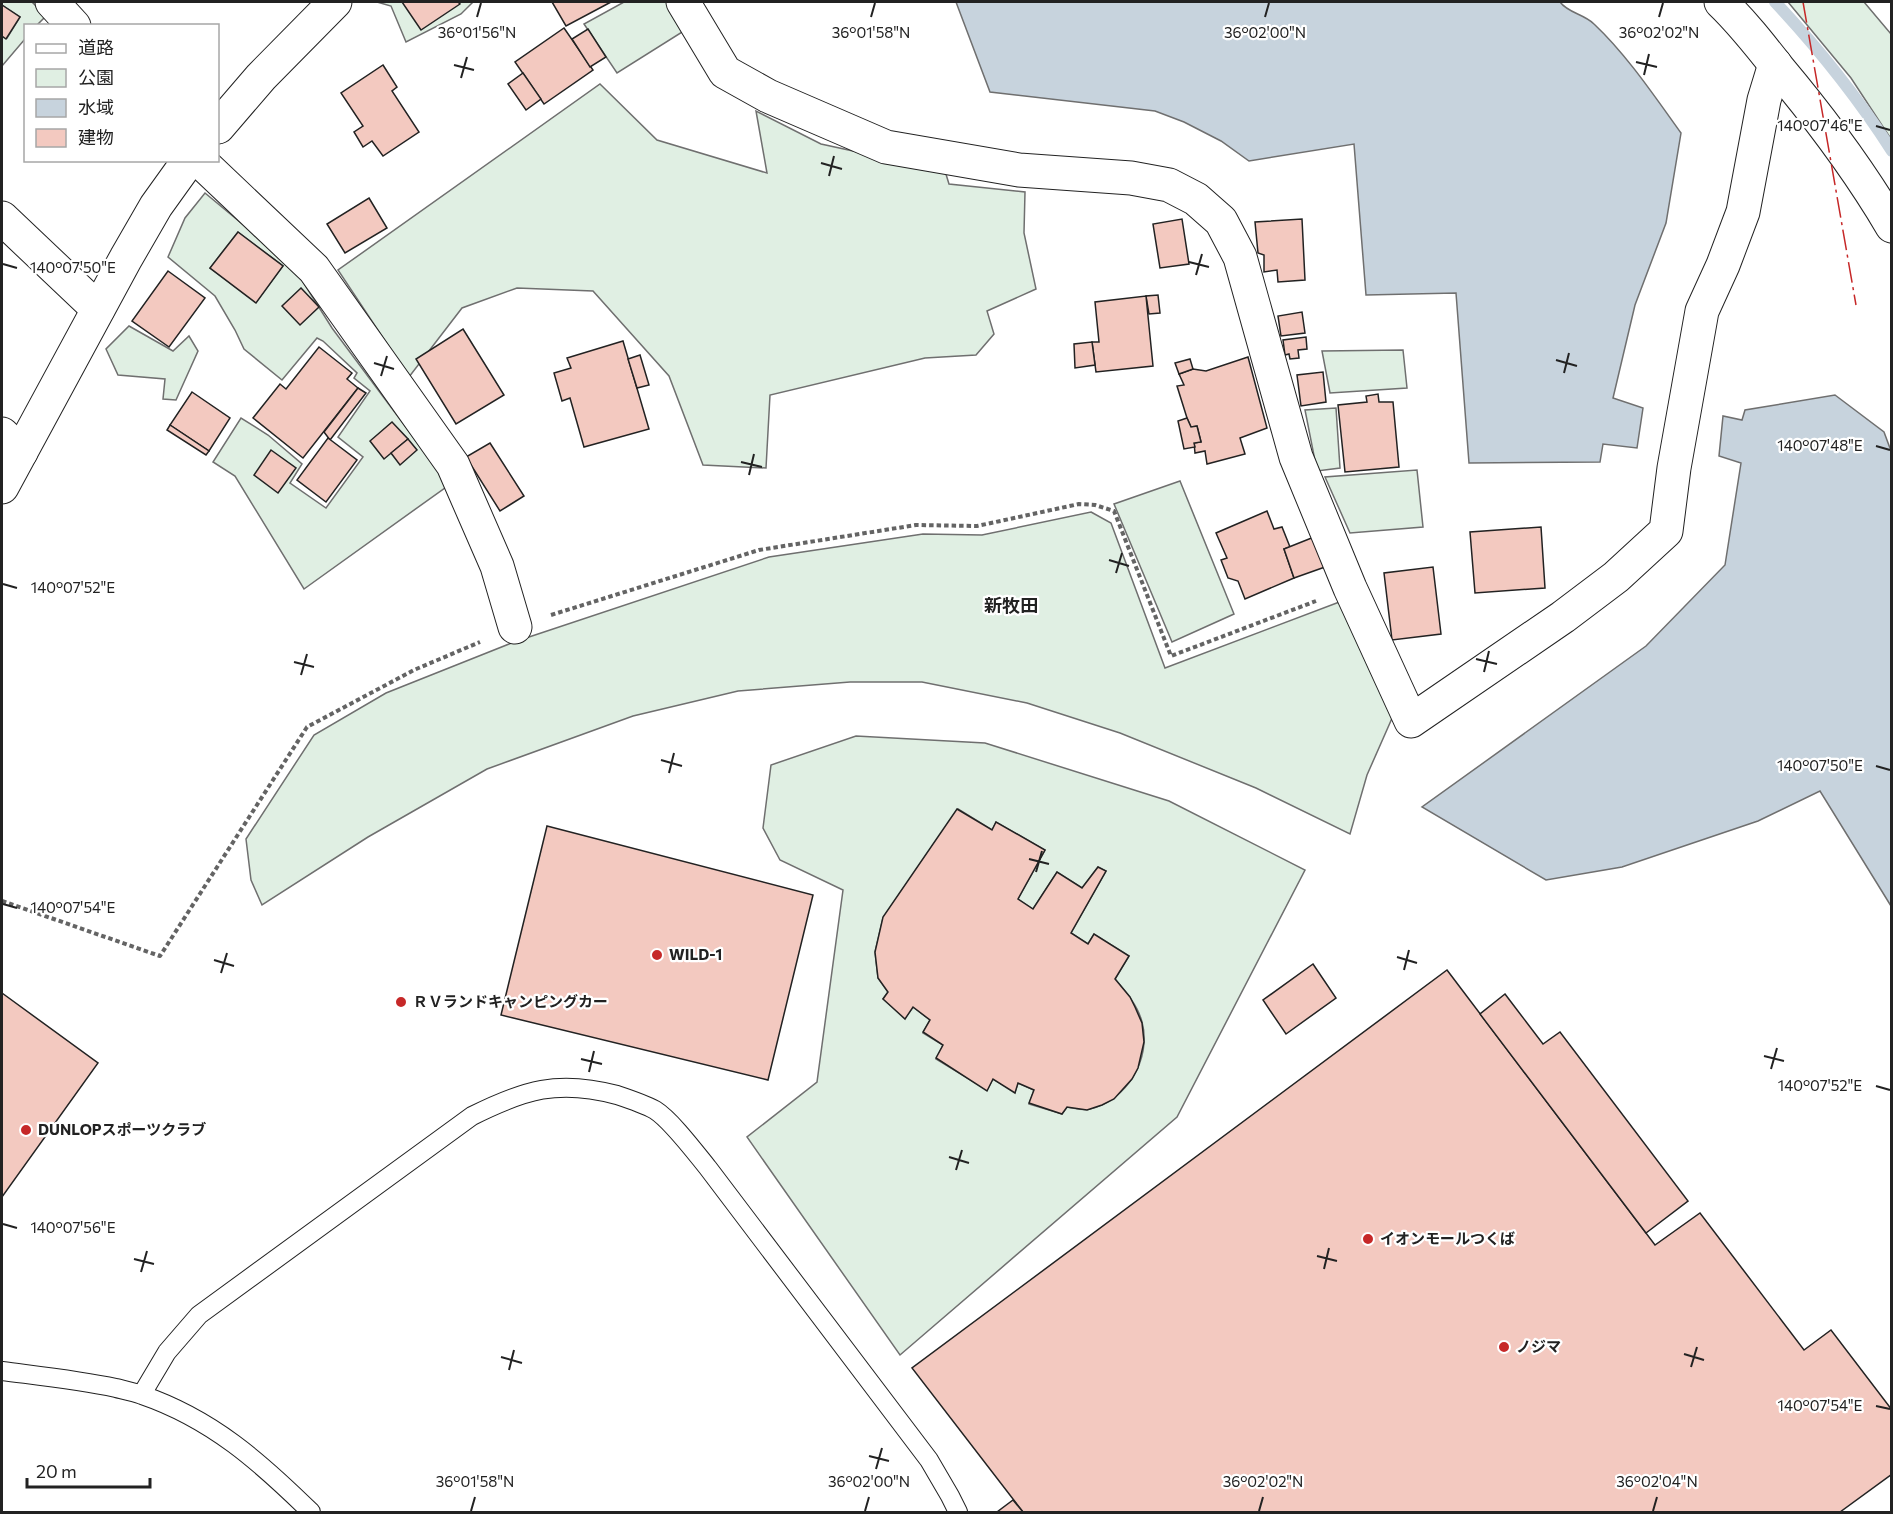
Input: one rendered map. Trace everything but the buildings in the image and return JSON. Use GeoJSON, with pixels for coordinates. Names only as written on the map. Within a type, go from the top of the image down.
{"type":"FeatureCollection","features":[{"type":"Feature","properties":{"kind":"street"},"geometry":{"type":"LineString","coordinates":[[52,2],[72,24]]}},
{"type":"Feature","properties":{"kind":"street"},"geometry":{"type":"LineString","coordinates":[[219,126],[261,77],[335,2]]}},
{"type":"Feature","properties":{"kind":"street"},"geometry":{"type":"LineString","coordinates":[[683,2],[725,72],[768,96],[886,147],[1019,170],[1131,178],[1169,184],[1197,199],[1221,221],[1240,257],[1296,458],[1350,588],[1411,721],[1563,617],[1616,577],[1666,531],[1674,468],[1702,310],[1723,265],[1743,212],[1764,100],[1775,64]]}},
{"type":"Feature","properties":{"kind":"street"},"geometry":{"type":"LineString","coordinates":[[1721,2],[1738,19],[1811,108],[1870,188],[1892,226]]}},
{"type":"Feature","properties":{"kind":"street"},"geometry":{"type":"LineString","coordinates":[[2,487],[11,443],[98,309],[156,206],[188,162]]}},
{"type":"Feature","properties":{"kind":"street"},"geometry":{"type":"LineString","coordinates":[[201,162],[314,269],[453,465],[497,566],[515,627]]}},
{"type":"Feature","properties":{"kind":"street"},"geometry":{"type":"LineString","coordinates":[[2,218],[98,309]]}},
{"type":"Feature","properties":{"kind":"lane"},"geometry":{"type":"LineString","coordinates":[[142,1394],[167,1352],[199,1315],[472,1116],[502,1101],[537,1090],[567,1086],[598,1090],[627,1098],[657,1111],[680,1134],[929,1460],[958,1512]]}},
{"type":"Feature","properties":{"kind":"lane"},"geometry":{"type":"LineString","coordinates":[[2,1371],[82,1381],[142,1394],[190,1415],[235,1443],[273,1474],[311,1512]]}},
{"type":"Feature","properties":{"kind":"path"},"geometry":{"type":"LineString","coordinates":[[2,901],[160,956],[307,728],[414,670],[515,627],[759,550],[916,525],[977,526],[1079,504],[1095,505],[1114,511],[1171,656],[1350,588]]}},
{"type":"Feature","properties":{"kind":"green space"},"geometry":{"type":"Polygon","coordinates":[[[2,2],[32,2],[46,16],[38,24],[24,24],[24,40],[2,66],[2,36],[7,38],[20,17],[2,5],[2,2]]]}},
{"type":"Feature","properties":{"kind":"green space"},"geometry":{"type":"Polygon","coordinates":[[[377,2],[473,2],[461,14],[406,42],[391,6],[377,2]]]}},
{"type":"Feature","properties":{"kind":"green space"},"geometry":{"type":"Polygon","coordinates":[[[624,2],[669,2],[687,29],[617,73],[584,24],[624,2]]]}},
{"type":"Feature","properties":{"kind":"green space"},"geometry":{"type":"Polygon","coordinates":[[[1788,2],[1864,2],[1891,34],[1891,139],[1851,78],[1788,2]]]}},
{"type":"Feature","properties":{"kind":"green space"},"geometry":{"type":"Polygon","coordinates":[[[600,84],[657,140],[767,173],[756,111],[821,144],[945,171],[949,184],[1025,192],[1024,233],[1036,289],[987,311],[994,334],[976,355],[925,358],[770,395],[766,468],[703,465],[669,376],[593,291],[517,288],[462,308],[409,377],[338,270],[600,84]]]}},
{"type":"Feature","properties":{"kind":"green space"},"geometry":{"type":"Polygon","coordinates":[[[205,193],[293,266],[332,328],[449,485],[304,589],[235,476],[213,462],[241,418],[268,435],[302,464],[290,483],[326,508],[363,457],[338,437],[370,391],[354,378],[357,373],[317,338],[282,380],[244,349],[215,296],[168,257],[185,218],[205,193]],[[238,232],[210,268],[256,302],[283,266],[238,232]]]}},
{"type":"Feature","properties":{"kind":"green space"},"geometry":{"type":"Polygon","coordinates":[[[129,326],[173,351],[189,336],[198,351],[176,400],[163,399],[165,379],[118,375],[106,349],[129,326]]]}},
{"type":"Feature","properties":{"kind":"green space"},"geometry":{"type":"Polygon","coordinates":[[[1403,350],[1407,388],[1330,393],[1322,351],[1403,350]]]}},
{"type":"Feature","properties":{"kind":"green space"},"geometry":{"type":"Polygon","coordinates":[[[1336,408],[1340,468],[1317,471],[1305,410],[1336,408]]]}},
{"type":"Feature","properties":{"kind":"green space"},"geometry":{"type":"Polygon","coordinates":[[[1417,470],[1423,527],[1350,533],[1325,477],[1417,470]]]}},
{"type":"Feature","properties":{"kind":"green space"},"geometry":{"type":"Polygon","coordinates":[[[1180,481],[1234,614],[1172,642],[1114,504],[1180,481]]]}},
{"type":"Feature","properties":{"kind":"green space"},"geometry":{"type":"Polygon","coordinates":[[[1091,512],[1111,523],[1165,668],[1342,601],[1393,716],[1367,775],[1350,834],[1256,788],[1120,733],[1027,703],[922,682],[850,682],[738,691],[633,716],[487,769],[368,837],[262,905],[251,880],[246,839],[314,735],[386,693],[514,642],[769,557],[923,534],[982,535],[1091,512]]]}},
{"type":"Feature","properties":{"kind":"green space"},"geometry":{"type":"Polygon","coordinates":[[[856,736],[985,743],[1169,801],[1305,870],[1177,1117],[900,1355],[747,1137],[817,1082],[843,890],[780,860],[763,828],[771,765],[856,736]],[[958,809],[883,918],[875,952],[878,978],[888,992],[883,999],[905,1018],[913,1007],[930,1020],[923,1033],[943,1045],[936,1059],[987,1090],[993,1079],[1015,1092],[1018,1083],[1034,1090],[1029,1104],[1062,1114],[1067,1107],[1087,1110],[1103,1104],[1125,1088],[1139,1064],[1143,1050],[1144,1036],[1138,1010],[1115,979],[1129,956],[1094,934],[1088,944],[1071,933],[1106,871],[1098,867],[1082,888],[1057,872],[1033,909],[1018,899],[1045,850],[996,822],[992,830],[958,809]]]}},
{"type":"Feature","properties":{"kind":"water"},"geometry":{"type":"Polygon","coordinates":[[[956,2],[1560,2],[1567,9],[1590,21],[1629,63],[1681,133],[1666,223],[1635,305],[1613,398],[1643,408],[1637,448],[1603,444],[1600,462],[1469,463],[1456,293],[1366,295],[1354,144],[1249,161],[1221,141],[1184,122],[1155,111],[990,92],[956,2]]]}},
{"type":"Feature","properties":{"kind":"water"},"geometry":{"type":"Polygon","coordinates":[[[1835,395],[1884,432],[1891,451],[1891,906],[1820,791],[1758,821],[1622,867],[1546,880],[1422,807],[1646,646],[1725,565],[1741,463],[1719,456],[1723,416],[1742,420],[1745,410],[1835,395]]]}},
{"type":"Feature","properties":{"kind":"waterway"},"geometry":{"type":"LineString","coordinates":[[1775,2],[1837,74],[1892,151]]}},
{"type":"Feature","properties":{"kind":"power"},"geometry":{"type":"LineString","coordinates":[[1803,2],[1856,305]]}},
{"type":"Feature","properties":{"kind":"place","name":"WILD-1"},"geometry":{"type":"Point","coordinates":[657,955]}},
{"type":"Feature","properties":{"kind":"place","name":"ＲＶランドキャンピングカー"},"geometry":{"type":"Point","coordinates":[401,1002]}},
{"type":"Feature","properties":{"kind":"place","name":"DUNLOPスポーツクラブ"},"geometry":{"type":"Point","coordinates":[26,1130]}},
{"type":"Feature","properties":{"kind":"place","name":"イオンモールつくば"},"geometry":{"type":"Point","coordinates":[1368,1239]}},
{"type":"Feature","properties":{"kind":"place","name":"ノジマ"},"geometry":{"type":"Point","coordinates":[1504,1347]}},
{"type":"Feature","properties":{"kind":"district","name":"新牧田"},"geometry":{"type":"Point","coordinates":[1011,606]}}]}
